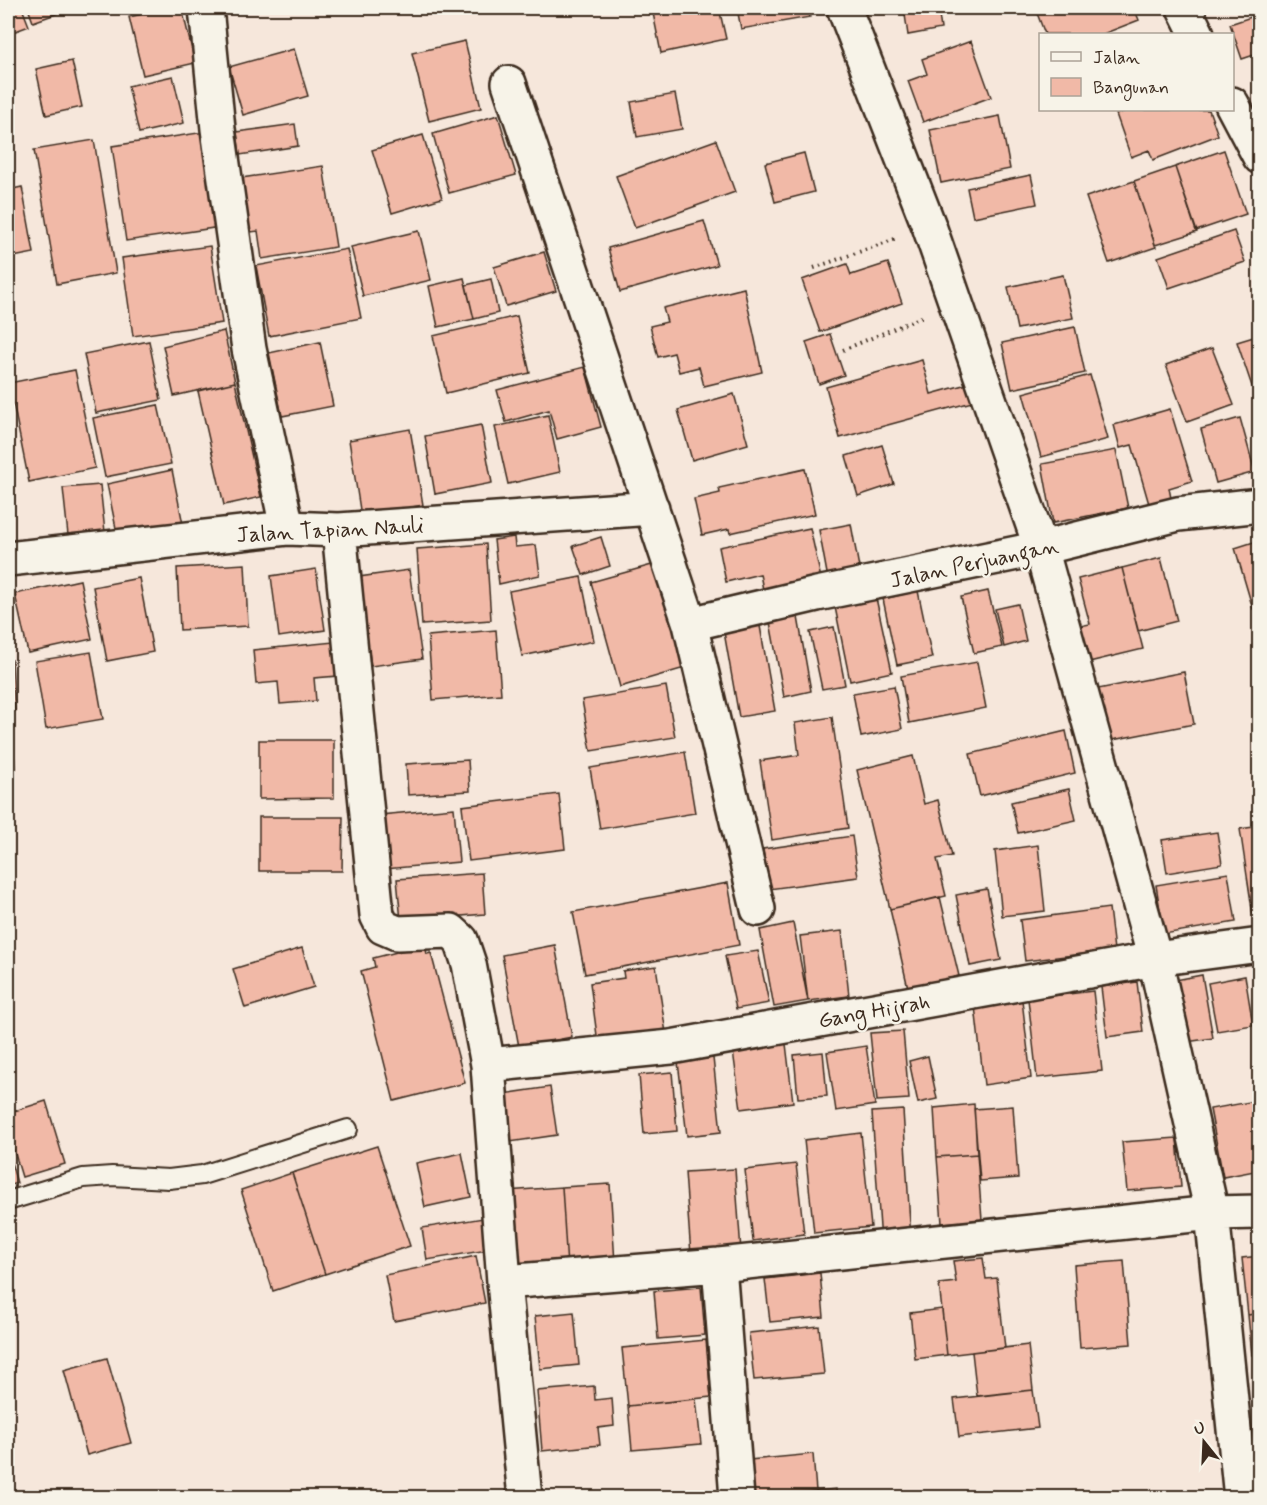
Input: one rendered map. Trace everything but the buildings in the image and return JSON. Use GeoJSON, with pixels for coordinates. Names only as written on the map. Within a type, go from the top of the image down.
{"type":"FeatureCollection","features":[{"type":"Feature","properties":{"kind":"street"},"geometry":{"type":"LineString","coordinates":[[206,8],[218,129],[249,349],[287,528]]}},
{"type":"Feature","properties":{"kind":"street"},"geometry":{"type":"LineString","coordinates":[[844,8],[929,226],[1041,548],[1155,959],[1212,1213],[1241,1497]]}},
{"type":"Feature","properties":{"kind":"street"},"geometry":{"type":"LineString","coordinates":[[1184,8],[1196,33]]}},
{"type":"Feature","properties":{"kind":"street"},"geometry":{"type":"LineString","coordinates":[[509,84],[690,624],[758,909]]}},
{"type":"Feature","properties":{"kind":"street"},"geometry":{"type":"LineString","coordinates":[[1234,106],[1260,157]]}},
{"type":"Feature","properties":{"kind":"street","name":"Jalan Perjuangan"},"geometry":{"type":"LineString","coordinates":[[690,624],[817,594],[1041,548],[1178,514],[1260,505]]}},
{"type":"Feature","properties":{"kind":"street","name":"Jalan Tapian Nauli"},"geometry":{"type":"LineString","coordinates":[[8,559],[287,528],[339,530],[652,508]]}},
{"type":"Feature","properties":{"kind":"street"},"geometry":{"type":"LineString","coordinates":[[339,530],[377,915],[383,927],[397,933],[451,931],[461,940],[469,964],[488,1065],[504,1282],[525,1497]]}},
{"type":"Feature","properties":{"kind":"street","name":"Gang Hijrah"},"geometry":{"type":"LineString","coordinates":[[488,1065],[671,1047],[1155,959],[1260,945]]}},
{"type":"Feature","properties":{"kind":"street"},"geometry":{"type":"LineString","coordinates":[[504,1282],[719,1265],[1212,1213],[1260,1212]]}},
{"type":"Feature","properties":{"kind":"street"},"geometry":{"type":"LineString","coordinates":[[719,1265],[737,1497]]}},
{"type":"Feature","properties":{"kind":"lane"},"geometry":{"type":"LineString","coordinates":[[8,1201],[83,1178],[112,1176],[169,1179],[202,1175],[348,1129]]}},
{"type":"Feature","properties":{"kind":"path"},"geometry":{"type":"LineString","coordinates":[[814,268],[929,226]]}},
{"type":"Feature","properties":{"kind":"path"},"geometry":{"type":"LineString","coordinates":[[843,350],[956,303]]}}]}
